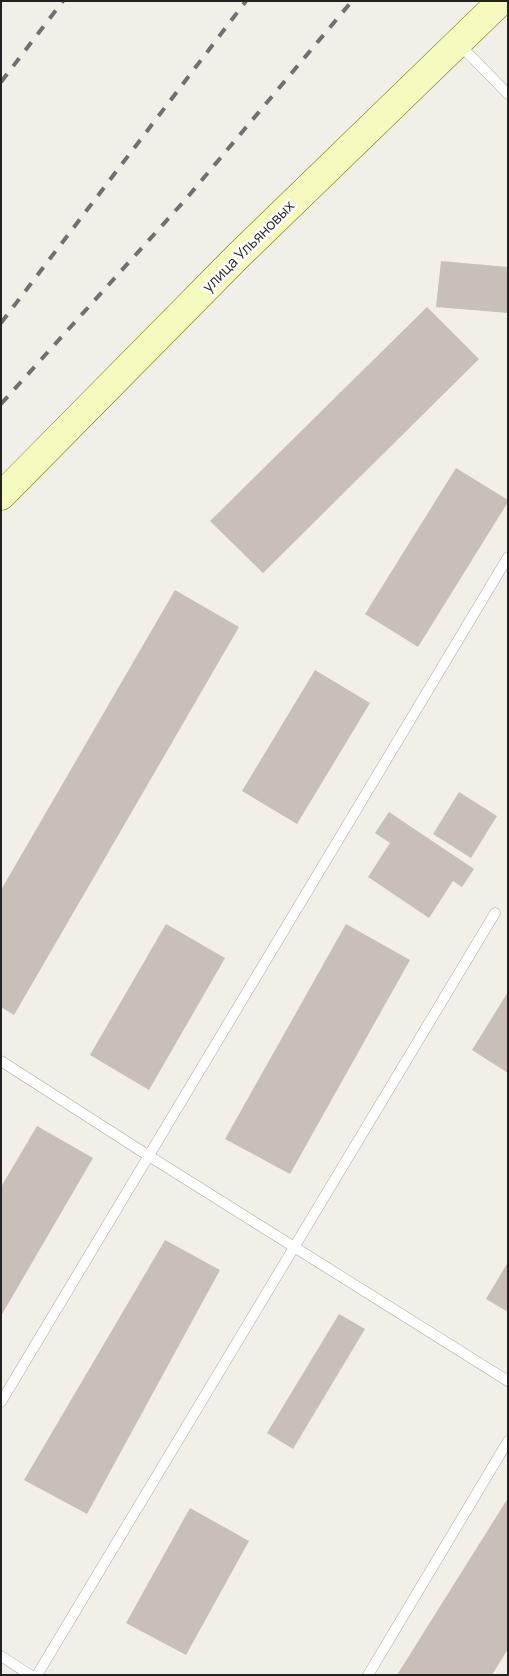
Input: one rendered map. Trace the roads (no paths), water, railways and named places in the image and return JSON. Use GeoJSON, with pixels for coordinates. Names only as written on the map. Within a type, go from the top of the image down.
{"type":"FeatureCollection","features":[{"type":"Feature","properties":{"kind":"street","name":"улица Ульяновых"},"geometry":{"type":"LineString","coordinates":[[1,496],[237,257],[501,1]]}},
{"type":"Feature","properties":{"kind":"lane"},"geometry":{"type":"LineString","coordinates":[[458,43],[508,94]]}},
{"type":"Feature","properties":{"kind":"lane"},"geometry":{"type":"LineString","coordinates":[[1,1402],[508,557]]}},
{"type":"Feature","properties":{"kind":"lane"},"geometry":{"type":"LineString","coordinates":[[37,1675],[495,913]]}},
{"type":"Feature","properties":{"kind":"lane"},"geometry":{"type":"LineString","coordinates":[[1,1061],[148,1156],[508,1381]]}},
{"type":"Feature","properties":{"kind":"lane"},"geometry":{"type":"LineString","coordinates":[[368,1675],[508,1441]]}},
{"type":"Feature","properties":{"kind":"lane"},"geometry":{"type":"LineString","coordinates":[[1,1656],[30,1675]]}},
{"type":"Feature","properties":{"kind":"railway"},"geometry":{"type":"LineString","coordinates":[[1,82],[63,1]]}},
{"type":"Feature","properties":{"kind":"railway"},"geometry":{"type":"LineString","coordinates":[[1,323],[246,1]]}},
{"type":"Feature","properties":{"kind":"railway"},"geometry":{"type":"LineString","coordinates":[[1,404],[186,199],[352,1]]}}]}
